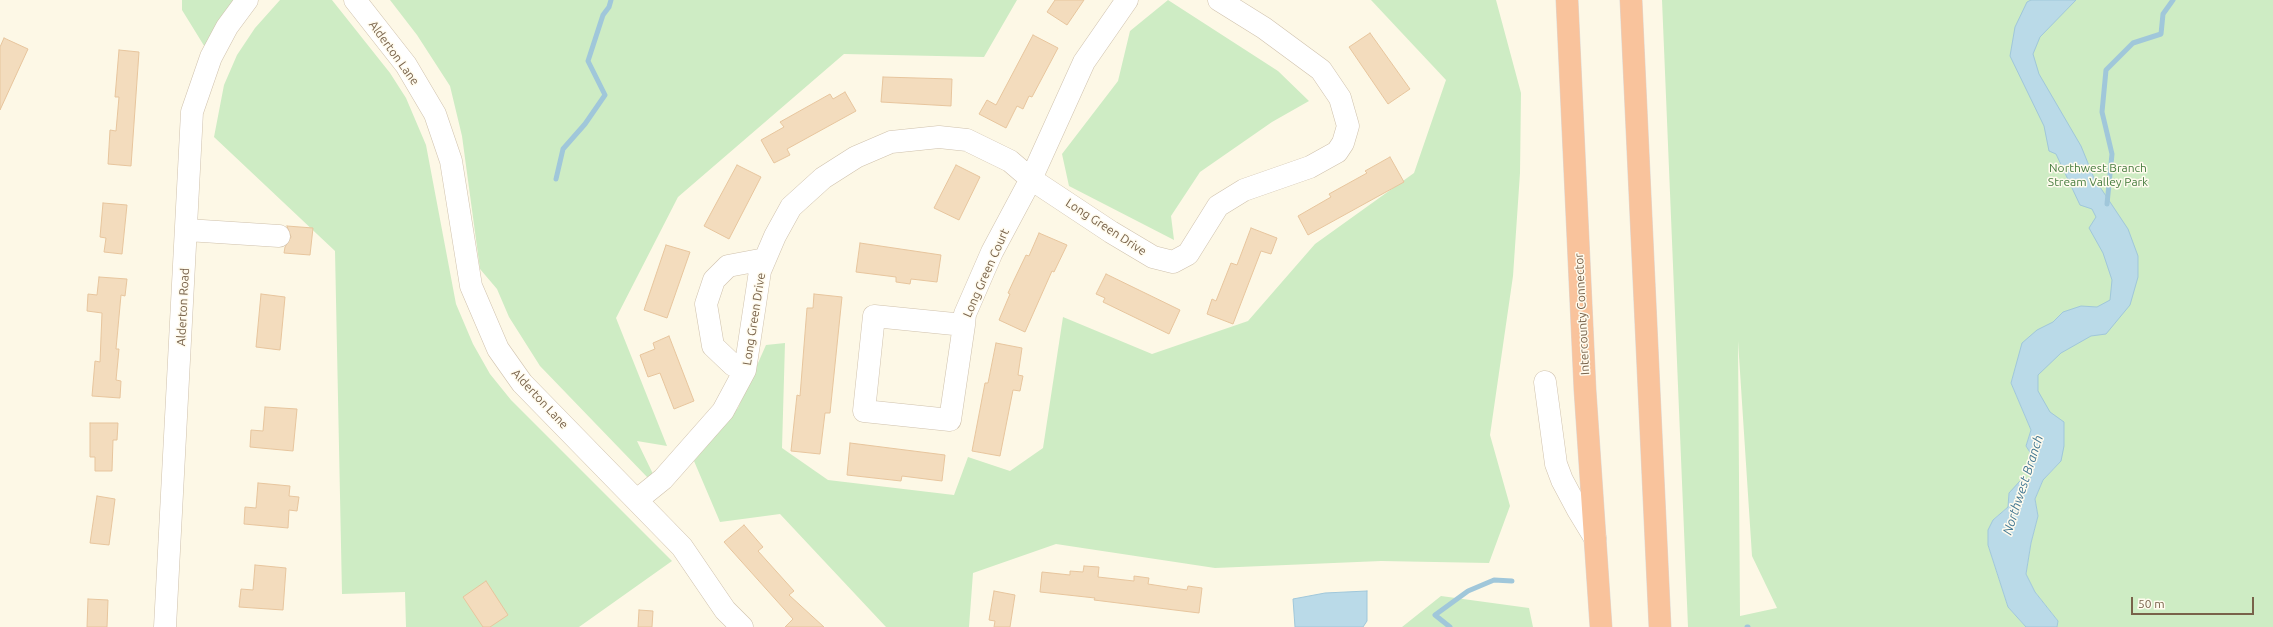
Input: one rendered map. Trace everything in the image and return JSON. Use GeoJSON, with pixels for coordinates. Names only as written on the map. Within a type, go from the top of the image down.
{"type":"FeatureCollection","features":[{"type":"Feature","properties":{"kind":"highway","name":"Intercounty Connector"},"geometry":{"type":"LineString","coordinates":[[1567,0],[1585,390],[1601,627]]}},
{"type":"Feature","properties":{"kind":"highway"},"geometry":{"type":"LineString","coordinates":[[1631,0],[1660,627]]}},
{"type":"Feature","properties":{"kind":"street","name":"Alderton Road"},"geometry":{"type":"LineString","coordinates":[[165,627],[192,112],[210,57],[227,27],[247,0]]}},
{"type":"Feature","properties":{"kind":"street","name":"Alderton Lane"},"geometry":{"type":"LineString","coordinates":[[355,0],[406,65],[435,114],[450,161],[471,286],[498,349],[522,383],[682,546],[725,610],[742,627]]}},
{"type":"Feature","properties":{"kind":"street"},"geometry":{"type":"LineString","coordinates":[[1031,179],[1084,62],[1127,0]]}},
{"type":"Feature","properties":{"kind":"street","name":"Long Green Drive"},"geometry":{"type":"LineString","coordinates":[[637,500],[663,479],[723,411],[746,370],[760,271],[775,236],[791,208],[822,178],[856,158],[891,142],[939,137],[967,140],[1010,161],[1031,179],[1147,254],[1174,262],[1188,254],[1218,206],[1244,190],[1310,167],[1337,152],[1348,126],[1340,98],[1321,70],[1264,28],[1219,0]]}},
{"type":"Feature","properties":{"kind":"street","name":"Long Green Court"},"geometry":{"type":"LineString","coordinates":[[964,325],[874,316],[864,411],[950,420],[964,325],[965,314],[992,252],[1031,179]]}},
{"type":"Feature","properties":{"kind":"street"},"geometry":{"type":"LineString","coordinates":[[187,230],[279,236]]}},
{"type":"Feature","properties":{"kind":"street"},"geometry":{"type":"LineString","coordinates":[[746,370],[733,365],[713,346],[706,304],[714,280],[728,266],[765,259]]}},
{"type":"Feature","properties":{"kind":"street"},"geometry":{"type":"LineString","coordinates":[[1545,382],[1556,464],[1562,480],[1595,538]]}},
{"type":"Feature","properties":{"kind":"green space"},"geometry":{"type":"Polygon","coordinates":[[[182,0],[247,0],[211,57],[182,10],[182,0]]]}},
{"type":"Feature","properties":{"kind":"green space"},"geometry":{"type":"Polygon","coordinates":[[[280,0],[332,0],[390,73],[406,98],[426,145],[456,304],[473,344],[490,374],[511,400],[672,561],[579,627],[406,627],[405,592],[342,594],[335,251],[214,137],[224,85],[237,55],[255,28],[280,0]]]}},
{"type":"Feature","properties":{"kind":"green space"},"geometry":{"type":"Polygon","coordinates":[[[390,0],[1017,0],[984,57],[844,54],[678,197],[616,318],[667,446],[637,441],[653,474],[648,478],[540,366],[509,317],[497,289],[480,269],[462,136],[450,86],[417,35],[390,0]]]}},
{"type":"Feature","properties":{"kind":"green space"},"geometry":{"type":"Polygon","coordinates":[[[1168,0],[1278,71],[1309,101],[1272,122],[1200,172],[1171,216],[1174,240],[1069,186],[1062,154],[1118,81],[1130,31],[1168,0]]]}},
{"type":"Feature","properties":{"kind":"green space"},"geometry":{"type":"Polygon","coordinates":[[[1371,0],[1496,0],[1521,93],[1520,173],[1513,276],[1490,435],[1510,506],[1489,563],[1381,561],[1215,568],[1056,544],[973,573],[969,627],[886,627],[780,514],[720,522],[694,461],[738,408],[766,345],[785,343],[782,448],[828,480],[954,495],[968,457],[1010,471],[1043,448],[1063,317],[1152,354],[1248,321],[1315,244],[1414,173],[1446,80],[1371,0]]]}},
{"type":"Feature","properties":{"kind":"green space","name":"Northwest Branch Stream Valley Park"},"geometry":{"type":"Polygon","coordinates":[[[1662,0],[2273,0],[2273,627],[2057,627],[2058,621],[2035,592],[2026,574],[2031,543],[2038,516],[2035,499],[2043,480],[2061,461],[2016,367],[2011,383],[2031,430],[2026,446],[2033,457],[2031,478],[2009,493],[2008,507],[1993,520],[1988,545],[2008,607],[2026,627],[1688,627],[1662,0]],[[1738,341],[1740,616],[1777,608],[1752,556],[1738,341]]]}},
{"type":"Feature","properties":{"kind":"green space"},"geometry":{"type":"Polygon","coordinates":[[[1441,596],[1529,608],[1533,627],[1402,627],[1441,596]]]}},
{"type":"Feature","properties":{"kind":"water","name":"Northwest Branch"},"geometry":{"type":"Polygon","coordinates":[[[2031,0],[2076,0],[2040,37],[2033,54],[2039,74],[2081,146],[2094,178],[2128,229],[2138,256],[2138,277],[2130,305],[2106,334],[2091,336],[2061,353],[2038,375],[2038,391],[2050,412],[2064,422],[2064,446],[2061,461],[2043,480],[2035,499],[2038,516],[2031,543],[2026,574],[2035,592],[2058,621],[2057,627],[2026,627],[2008,607],[1988,545],[1988,530],[1993,520],[2008,507],[2009,493],[2020,481],[2031,478],[2033,457],[2026,446],[2031,430],[2011,383],[2022,343],[2037,330],[2053,322],[2063,312],[2081,306],[2097,307],[2110,300],[2112,280],[2103,253],[2089,228],[2096,217],[2092,209],[2080,205],[2056,154],[2049,151],[2044,126],[2010,56],[2015,27],[2027,2],[2031,0]]]}},
{"type":"Feature","properties":{"kind":"water"},"geometry":{"type":"Polygon","coordinates":[[[1367,591],[1367,621],[1363,627],[1295,627],[1293,599],[1325,593],[1367,591]]]}},
{"type":"Feature","properties":{"kind":"building"},"geometry":{"type":"Polygon","coordinates":[[[1055,0],[1084,0],[1067,25],[1047,12],[1055,0]]]}},
{"type":"Feature","properties":{"kind":"building"},"geometry":{"type":"Polygon","coordinates":[[[1370,33],[1410,89],[1388,104],[1349,47],[1370,33]]]}},
{"type":"Feature","properties":{"kind":"building"},"geometry":{"type":"Polygon","coordinates":[[[1033,35],[1058,48],[1032,97],[1029,96],[1023,109],[1017,106],[1006,128],[979,114],[987,100],[996,105],[1033,35]]]}},
{"type":"Feature","properties":{"kind":"building"},"geometry":{"type":"Polygon","coordinates":[[[4,38],[28,49],[0,110],[0,47],[4,38]]]}},
{"type":"Feature","properties":{"kind":"building"},"geometry":{"type":"Polygon","coordinates":[[[119,50],[139,52],[131,166],[108,164],[110,130],[116,131],[119,97],[115,97],[119,50]]]}},
{"type":"Feature","properties":{"kind":"building"},"geometry":{"type":"Polygon","coordinates":[[[883,77],[952,79],[951,106],[881,102],[883,77]]]}},
{"type":"Feature","properties":{"kind":"building"},"geometry":{"type":"Polygon","coordinates":[[[845,92],[856,111],[787,149],[790,155],[774,163],[761,140],[784,127],[780,122],[830,94],[833,99],[845,92]]]}},
{"type":"Feature","properties":{"kind":"building"},"geometry":{"type":"Polygon","coordinates":[[[1390,157],[1404,182],[1308,235],[1298,216],[1331,197],[1329,194],[1367,173],[1365,171],[1390,157]]]}},
{"type":"Feature","properties":{"kind":"building"},"geometry":{"type":"Polygon","coordinates":[[[737,165],[761,177],[729,239],[704,226],[737,165]]]}},
{"type":"Feature","properties":{"kind":"building"},"geometry":{"type":"Polygon","coordinates":[[[956,165],[980,177],[959,220],[934,208],[956,165]]]}},
{"type":"Feature","properties":{"kind":"building"},"geometry":{"type":"Polygon","coordinates":[[[103,203],[127,205],[122,254],[104,252],[106,238],[100,237],[103,203]]]}},
{"type":"Feature","properties":{"kind":"building"},"geometry":{"type":"Polygon","coordinates":[[[287,226],[313,228],[310,255],[284,253],[285,247],[291,237],[287,226]]]}},
{"type":"Feature","properties":{"kind":"building"},"geometry":{"type":"Polygon","coordinates":[[[1251,228],[1277,238],[1271,254],[1261,251],[1233,324],[1207,314],[1212,299],[1216,301],[1231,263],[1237,265],[1251,228]]]}},
{"type":"Feature","properties":{"kind":"building"},"geometry":{"type":"Polygon","coordinates":[[[1039,233],[1067,245],[1054,272],[1052,271],[1025,332],[999,320],[1010,294],[1008,293],[1026,255],[1029,256],[1039,233]]]}},
{"type":"Feature","properties":{"kind":"building"},"geometry":{"type":"Polygon","coordinates":[[[860,243],[941,255],[937,282],[911,279],[910,284],[896,282],[896,277],[856,272],[860,243]]]}},
{"type":"Feature","properties":{"kind":"building"},"geometry":{"type":"Polygon","coordinates":[[[666,245],[690,252],[667,318],[644,310],[666,245]]]}},
{"type":"Feature","properties":{"kind":"building"},"geometry":{"type":"Polygon","coordinates":[[[1106,274],[1180,310],[1169,334],[1103,302],[1105,298],[1096,294],[1106,274]]]}},
{"type":"Feature","properties":{"kind":"building"},"geometry":{"type":"Polygon","coordinates":[[[99,277],[127,279],[125,296],[121,295],[116,349],[119,349],[116,380],[121,381],[120,398],[92,396],[95,361],[100,362],[102,313],[87,311],[88,294],[97,295],[99,277]]]}},
{"type":"Feature","properties":{"kind":"building"},"geometry":{"type":"Polygon","coordinates":[[[261,294],[285,297],[280,350],[256,347],[261,294]]]}},
{"type":"Feature","properties":{"kind":"building"},"geometry":{"type":"Polygon","coordinates":[[[814,294],[842,297],[830,413],[825,413],[820,454],[791,451],[797,395],[800,396],[807,308],[813,308],[814,294]]]}},
{"type":"Feature","properties":{"kind":"building"},"geometry":{"type":"Polygon","coordinates":[[[669,336],[694,401],[674,409],[660,373],[648,377],[640,355],[655,349],[653,343],[669,336]]]}},
{"type":"Feature","properties":{"kind":"building"},"geometry":{"type":"Polygon","coordinates":[[[996,343],[1022,348],[1018,375],[1023,376],[1020,391],[1013,390],[1000,456],[972,451],[985,383],[988,383],[996,343]]]}},
{"type":"Feature","properties":{"kind":"building"},"geometry":{"type":"Polygon","coordinates":[[[265,407],[297,409],[293,451],[250,447],[251,430],[263,431],[265,407]]]}},
{"type":"Feature","properties":{"kind":"building"},"geometry":{"type":"Polygon","coordinates":[[[90,423],[118,423],[117,440],[113,440],[112,471],[95,471],[95,457],[90,457],[90,423]]]}},
{"type":"Feature","properties":{"kind":"building"},"geometry":{"type":"Polygon","coordinates":[[[850,443],[945,455],[942,481],[902,476],[901,481],[847,475],[850,443]]]}},
{"type":"Feature","properties":{"kind":"building"},"geometry":{"type":"Polygon","coordinates":[[[258,483],[290,486],[289,496],[299,497],[297,511],[289,510],[288,528],[244,524],[245,507],[256,508],[258,483]]]}},
{"type":"Feature","properties":{"kind":"building"},"geometry":{"type":"Polygon","coordinates":[[[97,496],[115,499],[109,545],[90,543],[97,496]]]}},
{"type":"Feature","properties":{"kind":"building"},"geometry":{"type":"Polygon","coordinates":[[[744,525],[763,547],[758,551],[794,591],[789,595],[824,627],[785,627],[793,619],[724,542],[744,525]]]}},
{"type":"Feature","properties":{"kind":"building"},"geometry":{"type":"Polygon","coordinates":[[[255,565],[286,568],[283,610],[239,607],[241,589],[253,590],[255,565]]]}},
{"type":"Feature","properties":{"kind":"building"},"geometry":{"type":"Polygon","coordinates":[[[1084,566],[1099,567],[1098,577],[1134,581],[1134,576],[1149,578],[1148,584],[1187,590],[1188,586],[1202,588],[1199,613],[1094,600],[1095,598],[1040,592],[1042,572],[1070,575],[1070,571],[1083,572],[1084,566]]]}},
{"type":"Feature","properties":{"kind":"building"},"geometry":{"type":"Polygon","coordinates":[[[486,581],[508,615],[490,627],[483,627],[463,597],[486,581]]]}},
{"type":"Feature","properties":{"kind":"building"},"geometry":{"type":"Polygon","coordinates":[[[994,591],[1015,595],[1010,627],[994,627],[995,621],[989,620],[994,591]]]}},
{"type":"Feature","properties":{"kind":"building"},"geometry":{"type":"Polygon","coordinates":[[[88,599],[108,600],[107,627],[87,627],[88,599]]]}},
{"type":"Feature","properties":{"kind":"building"},"geometry":{"type":"Polygon","coordinates":[[[639,610],[653,611],[652,627],[638,627],[639,610]]]}},
{"type":"Feature","properties":{"kind":"waterway"},"geometry":{"type":"LineString","coordinates":[[556,179],[563,149],[585,124],[605,95],[588,61],[603,15],[609,7],[611,0]]}},
{"type":"Feature","properties":{"kind":"waterway"},"geometry":{"type":"LineString","coordinates":[[2107,204],[2112,154],[2102,112],[2106,70],[2133,43],[2161,34],[2163,14],[2173,0]]}},
{"type":"Feature","properties":{"kind":"waterway"},"geometry":{"type":"LineString","coordinates":[[1450,627],[1435,615],[1468,591],[1494,580],[1512,581]]}}]}
